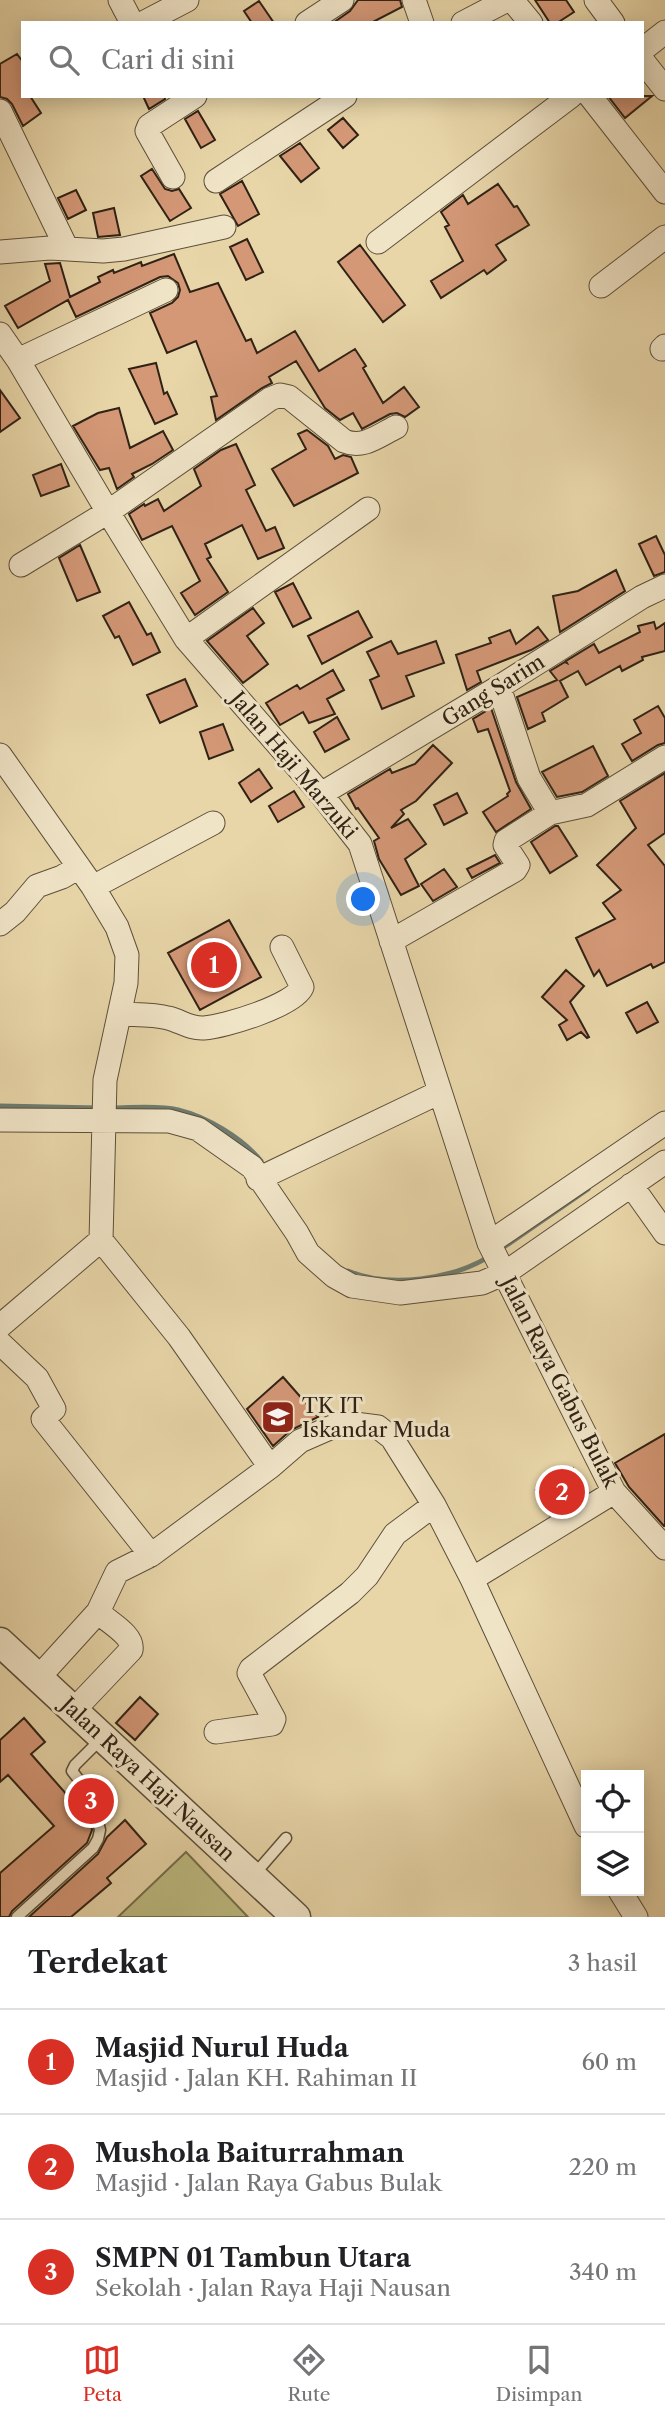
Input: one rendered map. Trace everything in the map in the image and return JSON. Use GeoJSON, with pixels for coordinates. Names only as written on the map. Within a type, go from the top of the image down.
{"type":"FeatureCollection","features":[{"type":"Feature","properties":{"kind":"street"},"geometry":{"type":"LineString","coordinates":[[120,0],[131,21]]}},
{"type":"Feature","properties":{"kind":"street"},"geometry":{"type":"LineString","coordinates":[[147,21],[187,0]]}},
{"type":"Feature","properties":{"kind":"street"},"geometry":{"type":"LineString","coordinates":[[310,21],[342,0]]}},
{"type":"Feature","properties":{"kind":"street"},"geometry":{"type":"LineString","coordinates":[[414,0],[421,21]]}},
{"type":"Feature","properties":{"kind":"street"},"geometry":{"type":"LineString","coordinates":[[467,21],[510,0],[529,21]]}},
{"type":"Feature","properties":{"kind":"street"},"geometry":{"type":"LineString","coordinates":[[596,0],[612,21]]}},
{"type":"Feature","properties":{"kind":"street"},"geometry":{"type":"LineString","coordinates":[[644,48],[665,32]]}},
{"type":"Feature","properties":{"kind":"street"},"geometry":{"type":"LineString","coordinates":[[644,63],[665,89]]}},
{"type":"Feature","properties":{"kind":"street"},"geometry":{"type":"LineString","coordinates":[[173,177],[147,131],[149,126],[192,98]]}},
{"type":"Feature","properties":{"kind":"street"},"geometry":{"type":"LineString","coordinates":[[216,181],[342,98]]}},
{"type":"Feature","properties":{"kind":"street"},"geometry":{"type":"LineString","coordinates":[[378,242],[568,98]]}},
{"type":"Feature","properties":{"kind":"street"},"geometry":{"type":"LineString","coordinates":[[592,98],[665,192]]}},
{"type":"Feature","properties":{"kind":"street"},"geometry":{"type":"LineString","coordinates":[[0,111],[67,249]]}},
{"type":"Feature","properties":{"kind":"street"},"geometry":{"type":"LineString","coordinates":[[0,252],[50,248],[103,251],[124,249],[224,226]]}},
{"type":"Feature","properties":{"kind":"street"},"geometry":{"type":"LineString","coordinates":[[601,286],[665,237]]}},
{"type":"Feature","properties":{"kind":"street"},"geometry":{"type":"LineString","coordinates":[[18,360],[166,290]]}},
{"type":"Feature","properties":{"kind":"street","name":"Jalan Haji Marzuki"},"geometry":{"type":"LineString","coordinates":[[0,334],[186,639],[321,794],[360,844],[489,1243]]}},
{"type":"Feature","properties":{"kind":"street"},"geometry":{"type":"LineString","coordinates":[[21,565],[108,512],[270,399],[280,395],[289,397],[349,443],[364,444],[396,427]]}},
{"type":"Feature","properties":{"kind":"street"},"geometry":{"type":"LineString","coordinates":[[186,639],[368,509]]}},
{"type":"Feature","properties":{"kind":"street","name":"Gang Sarim"},"geometry":{"type":"LineString","coordinates":[[321,794],[642,597],[665,586]]}},
{"type":"Feature","properties":{"kind":"street"},"geometry":{"type":"LineString","coordinates":[[499,687],[529,778],[550,813]]}},
{"type":"Feature","properties":{"kind":"street"},"geometry":{"type":"LineString","coordinates":[[0,755],[93,887],[117,927],[127,955],[126,983],[105,1091],[101,1240],[179,1337],[270,1467]]}},
{"type":"Feature","properties":{"kind":"street"},"geometry":{"type":"LineString","coordinates":[[391,941],[515,870],[518,865],[505,845],[506,841],[550,813],[587,805],[665,757]]}},
{"type":"Feature","properties":{"kind":"street"},"geometry":{"type":"LineString","coordinates":[[93,887],[213,823]]}},
{"type":"Feature","properties":{"kind":"street"},"geometry":{"type":"LineString","coordinates":[[0,924],[15,912],[37,886],[62,877],[79,867]]}},
{"type":"Feature","properties":{"kind":"street"},"geometry":{"type":"LineString","coordinates":[[120,1014],[169,1018],[190,1027],[204,1028],[238,1020],[280,1004],[299,994],[302,987],[282,947]]}},
{"type":"Feature","properties":{"kind":"street"},"geometry":{"type":"LineString","coordinates":[[258,1179],[440,1092]]}},
{"type":"Feature","properties":{"kind":"street"},"geometry":{"type":"LineString","coordinates":[[0,1120],[169,1121],[198,1129],[252,1167],[309,1252],[334,1276],[352,1286],[400,1293],[482,1283],[505,1273],[665,1162]]}},
{"type":"Feature","properties":{"kind":"street"},"geometry":{"type":"LineString","coordinates":[[489,1243],[665,1123]]}},
{"type":"Feature","properties":{"kind":"street"},"geometry":{"type":"LineString","coordinates":[[631,1185],[665,1233]]}},
{"type":"Feature","properties":{"kind":"street"},"geometry":{"type":"LineString","coordinates":[[0,1326],[101,1240]]}},
{"type":"Feature","properties":{"kind":"street","name":"Jalan Raya Gabus Bulak"},"geometry":{"type":"LineString","coordinates":[[489,1243],[614,1492],[665,1548]]}},
{"type":"Feature","properties":{"kind":"street"},"geometry":{"type":"LineString","coordinates":[[0,1343],[37,1378],[54,1409],[43,1419],[151,1555]]}},
{"type":"Feature","properties":{"kind":"street"},"geometry":{"type":"LineString","coordinates":[[39,1677],[97,1612],[117,1572],[151,1555],[270,1467],[300,1441],[347,1423],[378,1427],[392,1438],[434,1505],[472,1579],[581,1815]]}},
{"type":"Feature","properties":{"kind":"street"},"geometry":{"type":"LineString","coordinates":[[472,1579],[614,1492]]}},
{"type":"Feature","properties":{"kind":"street"},"geometry":{"type":"LineString","coordinates":[[216,1732],[272,1724],[274,1719],[253,1682],[249,1673],[251,1669],[350,1593],[367,1576],[395,1534],[434,1505]]}},
{"type":"Feature","properties":{"kind":"street"},"geometry":{"type":"LineString","coordinates":[[74,1710],[131,1650],[129,1639],[97,1612]]}},
{"type":"Feature","properties":{"kind":"street","name":"Jalan Raya Haji Nausan"},"geometry":{"type":"LineString","coordinates":[[0,1642],[296,1917]]}},
{"type":"Feature","properties":{"kind":"street"},"geometry":{"type":"LineString","coordinates":[[623,1896],[635,1917]]}},
{"type":"Feature","properties":{"kind":"lane"},"geometry":{"type":"LineString","coordinates":[[17,1917],[93,1848],[100,1830],[98,1819],[83,1785],[72,1771],[102,1738]]}},
{"type":"Feature","properties":{"kind":"lane"},"geometry":{"type":"LineString","coordinates":[[253,1876],[286,1838]]}},
{"type":"Feature","properties":{"kind":"shaded area"},"geometry":{"type":"Polygon","coordinates":[[[186,1852],[248,1917],[118,1917],[186,1852]]]}},
{"type":"Feature","properties":{"kind":"building"},"geometry":{"type":"Polygon","coordinates":[[[358,0],[400,0],[402,7],[375,21],[336,21],[350,11],[358,0]]]}},
{"type":"Feature","properties":{"kind":"building"},"geometry":{"type":"Polygon","coordinates":[[[535,0],[566,0],[574,12],[560,21],[549,21],[535,0]]]}},
{"type":"Feature","properties":{"kind":"building"},"geometry":{"type":"Polygon","coordinates":[[[259,1],[273,21],[251,21],[244,11],[259,1]]]}},
{"type":"Feature","properties":{"kind":"building"},"geometry":{"type":"Polygon","coordinates":[[[17,54],[21,59],[21,98],[31,98],[41,113],[23,126],[12,104],[0,97],[0,64],[17,54]]]}},
{"type":"Feature","properties":{"kind":"building"},"geometry":{"type":"Polygon","coordinates":[[[652,96],[625,118],[610,98],[652,96]]]}},
{"type":"Feature","properties":{"kind":"building"},"geometry":{"type":"Polygon","coordinates":[[[144,98],[165,98],[165,99],[149,109],[144,98]]]}},
{"type":"Feature","properties":{"kind":"building"},"geometry":{"type":"Polygon","coordinates":[[[198,111],[215,140],[201,148],[185,119],[198,111]]]}},
{"type":"Feature","properties":{"kind":"building"},"geometry":{"type":"Polygon","coordinates":[[[343,118],[358,135],[343,148],[328,130],[343,118]]]}},
{"type":"Feature","properties":{"kind":"building"},"geometry":{"type":"Polygon","coordinates":[[[300,143],[319,168],[301,182],[280,156],[300,143]]]}},
{"type":"Feature","properties":{"kind":"building"},"geometry":{"type":"Polygon","coordinates":[[[152,169],[165,189],[179,189],[191,208],[170,221],[141,176],[152,169]]]}},
{"type":"Feature","properties":{"kind":"building"},"geometry":{"type":"Polygon","coordinates":[[[242,181],[259,214],[238,226],[220,194],[242,181]]]}},
{"type":"Feature","properties":{"kind":"building"},"geometry":{"type":"Polygon","coordinates":[[[498,184],[529,225],[496,245],[506,260],[487,274],[484,270],[441,298],[431,281],[463,261],[445,227],[449,225],[441,212],[463,195],[468,204],[498,184]]]}},
{"type":"Feature","properties":{"kind":"building"},"geometry":{"type":"Polygon","coordinates":[[[76,190],[86,210],[68,219],[58,198],[76,190]]]}},
{"type":"Feature","properties":{"kind":"building"},"geometry":{"type":"Polygon","coordinates":[[[114,208],[120,235],[98,237],[93,213],[114,208]]]}},
{"type":"Feature","properties":{"kind":"building"},"geometry":{"type":"Polygon","coordinates":[[[247,239],[263,272],[246,280],[230,247],[247,239]]]}},
{"type":"Feature","properties":{"kind":"building"},"geometry":{"type":"Polygon","coordinates":[[[360,245],[405,305],[383,322],[338,262],[360,245]]]}},
{"type":"Feature","properties":{"kind":"building"},"geometry":{"type":"Polygon","coordinates":[[[174,254],[190,292],[218,283],[246,341],[251,339],[257,353],[295,331],[319,371],[355,349],[383,403],[404,387],[419,407],[405,417],[397,413],[390,414],[362,429],[353,413],[340,420],[325,408],[296,361],[269,377],[272,383],[216,420],[211,397],[217,396],[196,341],[167,353],[150,313],[172,303],[178,297],[178,283],[168,276],[160,277],[76,317],[68,300],[18,328],[5,306],[50,281],[45,264],[60,263],[70,297],[100,282],[98,277],[113,270],[114,273],[141,262],[142,266],[174,254]]]}},
{"type":"Feature","properties":{"kind":"building"},"geometry":{"type":"Polygon","coordinates":[[[156,363],[164,394],[167,392],[177,414],[155,424],[129,369],[156,363]]]}},
{"type":"Feature","properties":{"kind":"building"},"geometry":{"type":"Polygon","coordinates":[[[0,390],[20,418],[0,432],[0,390]]]}},
{"type":"Feature","properties":{"kind":"building"},"geometry":{"type":"Polygon","coordinates":[[[119,408],[130,448],[163,431],[173,450],[132,474],[134,477],[117,489],[109,468],[100,470],[73,426],[98,413],[119,408]]]}},
{"type":"Feature","properties":{"kind":"building"},"geometry":{"type":"Polygon","coordinates":[[[307,430],[328,446],[335,459],[343,455],[351,457],[358,473],[294,506],[272,469],[306,449],[298,434],[307,430]]]}},
{"type":"Feature","properties":{"kind":"building"},"geometry":{"type":"Polygon","coordinates":[[[236,444],[255,485],[246,490],[266,531],[275,527],[284,548],[258,559],[242,525],[205,544],[211,557],[207,559],[228,592],[195,615],[181,593],[200,581],[172,526],[142,540],[129,514],[158,499],[164,511],[201,486],[194,469],[221,450],[236,444]]]}},
{"type":"Feature","properties":{"kind":"building"},"geometry":{"type":"Polygon","coordinates":[[[61,464],[69,486],[41,496],[33,475],[61,464]]]}},
{"type":"Feature","properties":{"kind":"building"},"geometry":{"type":"Polygon","coordinates":[[[656,536],[665,555],[665,572],[654,576],[639,544],[656,536]]]}},
{"type":"Feature","properties":{"kind":"building"},"geometry":{"type":"Polygon","coordinates":[[[80,545],[100,592],[77,601],[59,558],[80,545]]]}},
{"type":"Feature","properties":{"kind":"building"},"geometry":{"type":"Polygon","coordinates":[[[616,570],[625,591],[560,632],[553,596],[578,591],[616,570]]]}},
{"type":"Feature","properties":{"kind":"building"},"geometry":{"type":"Polygon","coordinates":[[[293,583],[311,618],[293,627],[275,592],[293,583]]]}},
{"type":"Feature","properties":{"kind":"building"},"geometry":{"type":"Polygon","coordinates":[[[129,602],[147,635],[151,633],[160,652],[133,665],[119,636],[115,638],[103,616],[129,602]]]}},
{"type":"Feature","properties":{"kind":"building"},"geometry":{"type":"Polygon","coordinates":[[[253,608],[264,623],[247,636],[268,664],[243,683],[207,641],[253,608]]]}},
{"type":"Feature","properties":{"kind":"building"},"geometry":{"type":"Polygon","coordinates":[[[358,611],[372,637],[322,664],[308,636],[358,611]]]}},
{"type":"Feature","properties":{"kind":"building"},"geometry":{"type":"Polygon","coordinates":[[[654,622],[656,629],[665,623],[665,651],[642,657],[643,660],[622,671],[620,666],[586,685],[578,671],[560,681],[568,697],[542,713],[545,721],[528,729],[517,697],[557,680],[550,671],[594,644],[599,653],[640,632],[638,626],[654,622]]]}},
{"type":"Feature","properties":{"kind":"building"},"geometry":{"type":"Polygon","coordinates":[[[538,627],[548,640],[531,650],[477,671],[481,682],[467,690],[456,655],[491,643],[489,638],[510,630],[516,644],[538,627]]]}},
{"type":"Feature","properties":{"kind":"building"},"geometry":{"type":"Polygon","coordinates":[[[391,641],[398,654],[436,641],[444,663],[406,676],[414,696],[382,709],[370,680],[379,676],[367,652],[391,641]]]}},
{"type":"Feature","properties":{"kind":"building"},"geometry":{"type":"Polygon","coordinates":[[[333,670],[344,690],[327,699],[335,714],[309,723],[303,712],[280,725],[266,703],[297,685],[300,689],[333,670]]]}},
{"type":"Feature","properties":{"kind":"building"},"geometry":{"type":"Polygon","coordinates":[[[185,679],[197,706],[160,723],[147,695],[185,679]]]}},
{"type":"Feature","properties":{"kind":"building"},"geometry":{"type":"Polygon","coordinates":[[[658,706],[665,718],[665,743],[632,761],[622,744],[641,733],[634,720],[658,706]]]}},
{"type":"Feature","properties":{"kind":"building"},"geometry":{"type":"Polygon","coordinates":[[[491,708],[516,782],[531,809],[496,832],[483,812],[508,796],[510,791],[488,729],[478,732],[473,719],[491,708]]]}},
{"type":"Feature","properties":{"kind":"building"},"geometry":{"type":"Polygon","coordinates":[[[337,717],[349,739],[325,752],[314,732],[337,717]]]}},
{"type":"Feature","properties":{"kind":"building"},"geometry":{"type":"Polygon","coordinates":[[[223,724],[233,750],[209,759],[200,732],[223,724]]]}},
{"type":"Feature","properties":{"kind":"building"},"geometry":{"type":"Polygon","coordinates":[[[433,745],[452,763],[416,801],[401,810],[404,814],[391,828],[408,819],[426,844],[405,859],[419,886],[401,895],[379,859],[374,841],[379,838],[348,794],[390,769],[392,773],[415,764],[433,745]]]}},
{"type":"Feature","properties":{"kind":"building"},"geometry":{"type":"Polygon","coordinates":[[[593,746],[608,776],[582,792],[557,797],[542,772],[593,746]]]}},
{"type":"Feature","properties":{"kind":"building"},"geometry":{"type":"Polygon","coordinates":[[[259,769],[272,788],[251,802],[239,783],[259,769]]]}},
{"type":"Feature","properties":{"kind":"building"},"geometry":{"type":"Polygon","coordinates":[[[665,773],[665,833],[648,845],[665,866],[665,962],[653,968],[651,964],[607,986],[599,970],[594,976],[576,938],[615,919],[603,903],[621,890],[597,865],[636,828],[620,801],[665,773]]]}},
{"type":"Feature","properties":{"kind":"building"},"geometry":{"type":"Polygon","coordinates":[[[294,791],[304,807],[278,822],[269,806],[294,791]]]}},
{"type":"Feature","properties":{"kind":"building"},"geometry":{"type":"Polygon","coordinates":[[[457,793],[467,813],[444,825],[434,805],[457,793]]]}},
{"type":"Feature","properties":{"kind":"building"},"geometry":{"type":"Polygon","coordinates":[[[558,826],[577,856],[550,873],[531,842],[558,826]]]}},
{"type":"Feature","properties":{"kind":"building"},"geometry":{"type":"Polygon","coordinates":[[[495,855],[500,863],[472,878],[467,869],[495,855]]]}},
{"type":"Feature","properties":{"kind":"building"},"geometry":{"type":"Polygon","coordinates":[[[444,869],[457,887],[433,901],[421,884],[444,869]]]}},
{"type":"Feature","properties":{"kind":"building"},"geometry":{"type":"Polygon","coordinates":[[[229,920],[261,977],[200,1010],[168,953],[229,920]]]}},
{"type":"Feature","properties":{"kind":"building"},"geometry":{"type":"Polygon","coordinates":[[[566,970],[584,986],[570,1002],[589,1037],[587,1038],[581,1032],[567,1040],[559,1025],[567,1020],[542,997],[566,970]]]}},
{"type":"Feature","properties":{"kind":"building"},"geometry":{"type":"Polygon","coordinates":[[[647,1002],[658,1022],[637,1033],[626,1013],[647,1002]]]}},
{"type":"Feature","properties":{"kind":"building","name":"TK IT Iskandar Muda"},"geometry":{"type":"Polygon","coordinates":[[[283,1377],[318,1417],[291,1430],[273,1446],[247,1409],[283,1377]]]}},
{"type":"Feature","properties":{"kind":"building"},"geometry":{"type":"Polygon","coordinates":[[[665,1434],[664,1526],[629,1487],[615,1463],[665,1434]]]}},
{"type":"Feature","properties":{"kind":"building"},"geometry":{"type":"Polygon","coordinates":[[[573,1468],[588,1492],[550,1515],[536,1490],[573,1468]]]}},
{"type":"Feature","properties":{"kind":"building"},"geometry":{"type":"Polygon","coordinates":[[[140,1697],[158,1714],[135,1740],[116,1723],[140,1697]]]}},
{"type":"Feature","properties":{"kind":"building"},"geometry":{"type":"Polygon","coordinates":[[[24,1718],[45,1742],[31,1754],[90,1821],[92,1830],[87,1843],[12,1911],[9,1917],[0,1917],[0,1873],[54,1826],[8,1775],[0,1782],[0,1740],[24,1718]]]}},
{"type":"Feature","properties":{"kind":"building"},"geometry":{"type":"Polygon","coordinates":[[[125,1820],[146,1844],[107,1878],[111,1883],[71,1917],[29,1917],[98,1854],[107,1837],[125,1820]]]}},
{"type":"Feature","properties":{"kind":"waterway"},"geometry":{"type":"LineString","coordinates":[[0,1106],[98,1108]]}},
{"type":"Feature","properties":{"kind":"waterway"},"geometry":{"type":"LineString","coordinates":[[112,1108],[162,1108],[189,1113],[234,1137],[261,1161]]}},
{"type":"Feature","properties":{"kind":"waterway"},"geometry":{"type":"LineString","coordinates":[[498,1251],[588,1189]]}},
{"type":"Feature","properties":{"kind":"waterway"},"geometry":{"type":"LineString","coordinates":[[348,1271],[383,1279],[421,1279],[458,1271],[490,1256]]}},
{"type":"Feature","properties":{"kind":"place","name":"Masjid Nurul Huda"},"geometry":{"type":"Point","coordinates":[214,965]}},
{"type":"Feature","properties":{"kind":"place","name":"TK IT Iskandar Muda"},"geometry":{"type":"Point","coordinates":[278,1417]}},
{"type":"Feature","properties":{"kind":"place","name":"Mushola Baiturrahman"},"geometry":{"type":"Point","coordinates":[562,1492]}},
{"type":"Feature","properties":{"kind":"place","name":"SMPN 01 Tambun Utara"},"geometry":{"type":"Point","coordinates":[91,1801]}}]}
